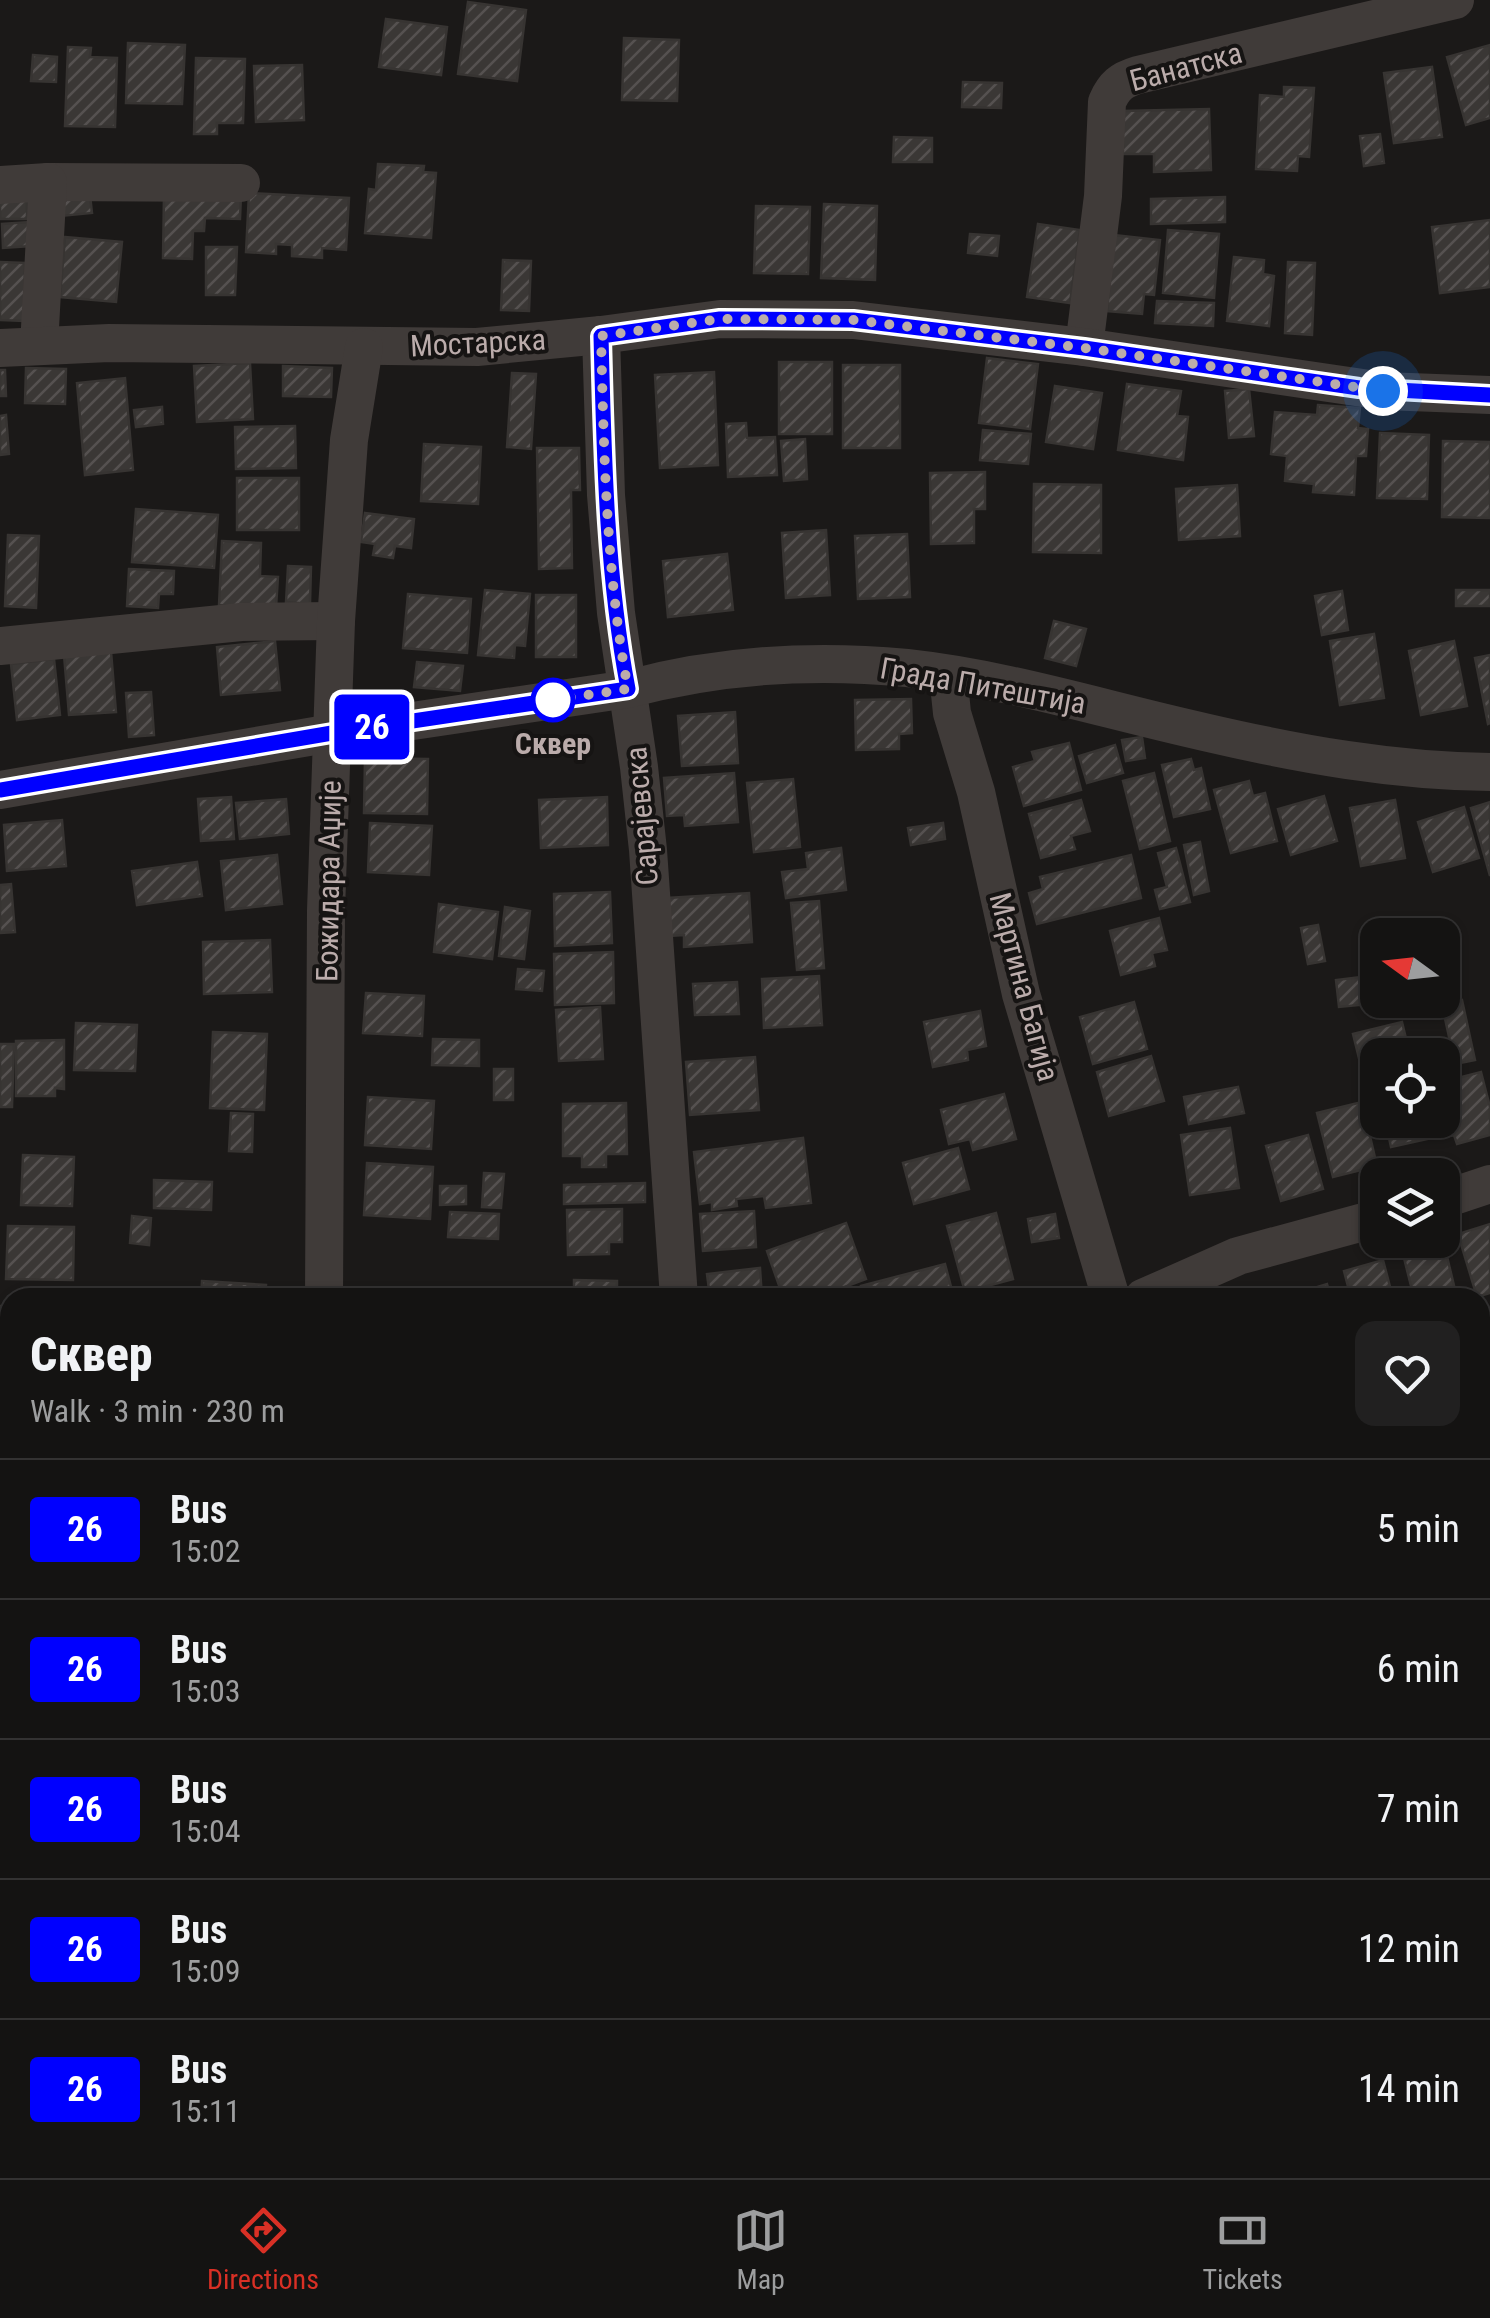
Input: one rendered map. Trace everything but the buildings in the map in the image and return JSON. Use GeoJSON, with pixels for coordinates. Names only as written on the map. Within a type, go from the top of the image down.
{"type":"FeatureCollection","features":[{"type":"Feature","properties":{"kind":"street","name":"Банатска"},"geometry":{"type":"LineString","coordinates":[[1084,348],[1102,196],[1108,102],[1113,88],[1138,75],[1455,0]]}},
{"type":"Feature","properties":{"kind":"street"},"geometry":{"type":"LineString","coordinates":[[38,346],[48,182]]}},
{"type":"Feature","properties":{"kind":"street"},"geometry":{"type":"LineString","coordinates":[[0,185],[241,183]]}},
{"type":"Feature","properties":{"kind":"street","name":"Мостарска"},"geometry":{"type":"LineString","coordinates":[[0,348],[109,343],[477,346],[601,336],[720,319],[853,320],[1084,348],[1351,388],[1490,395]]}},
{"type":"Feature","properties":{"kind":"street","name":"Сарајевска"},"geometry":{"type":"LineString","coordinates":[[601,336],[607,514],[616,613],[648,850],[678,1288]]}},
{"type":"Feature","properties":{"kind":"street","name":"Божидара Аџије"},"geometry":{"type":"LineString","coordinates":[[324,1288],[326,911],[336,622],[349,440],[364,346]]}},
{"type":"Feature","properties":{"kind":"street"},"geometry":{"type":"LineString","coordinates":[[0,646],[241,622],[336,622]]}},
{"type":"Feature","properties":{"kind":"street","name":"Града Питештија"},"geometry":{"type":"LineString","coordinates":[[0,790],[332,733],[628,689],[672,678],[780,665],[849,664],[948,674],[1031,689],[1290,751],[1385,766],[1490,772]]}},
{"type":"Feature","properties":{"kind":"street","name":"Мартина Багија"},"geometry":{"type":"LineString","coordinates":[[948,674],[952,714],[976,792],[1022,994],[1108,1288]]}},
{"type":"Feature","properties":{"kind":"street"},"geometry":{"type":"LineString","coordinates":[[1460,1194],[1490,1184]]}},
{"type":"Feature","properties":{"kind":"street"},"geometry":{"type":"LineString","coordinates":[[1166,1288],[1238,1256],[1360,1223]]}},
{"type":"Feature","properties":{"kind":"bus line","name":"26"},"geometry":{"type":"LineString","coordinates":[[0,790],[332,733],[628,689],[616,613],[606,495],[601,336],[720,319],[853,320],[925,326],[1383,391],[1490,395]]}},
{"type":"Feature","properties":{"kind":"place","name":"Сквер"},"geometry":{"type":"Point","coordinates":[553,700]}},
{"type":"Feature","properties":{"kind":"route"},"geometry":{"type":"LineString","coordinates":[[553,700],[628,689],[616,613],[606,495],[601,336],[720,319],[853,320],[925,326],[1383,391]]}}]}
